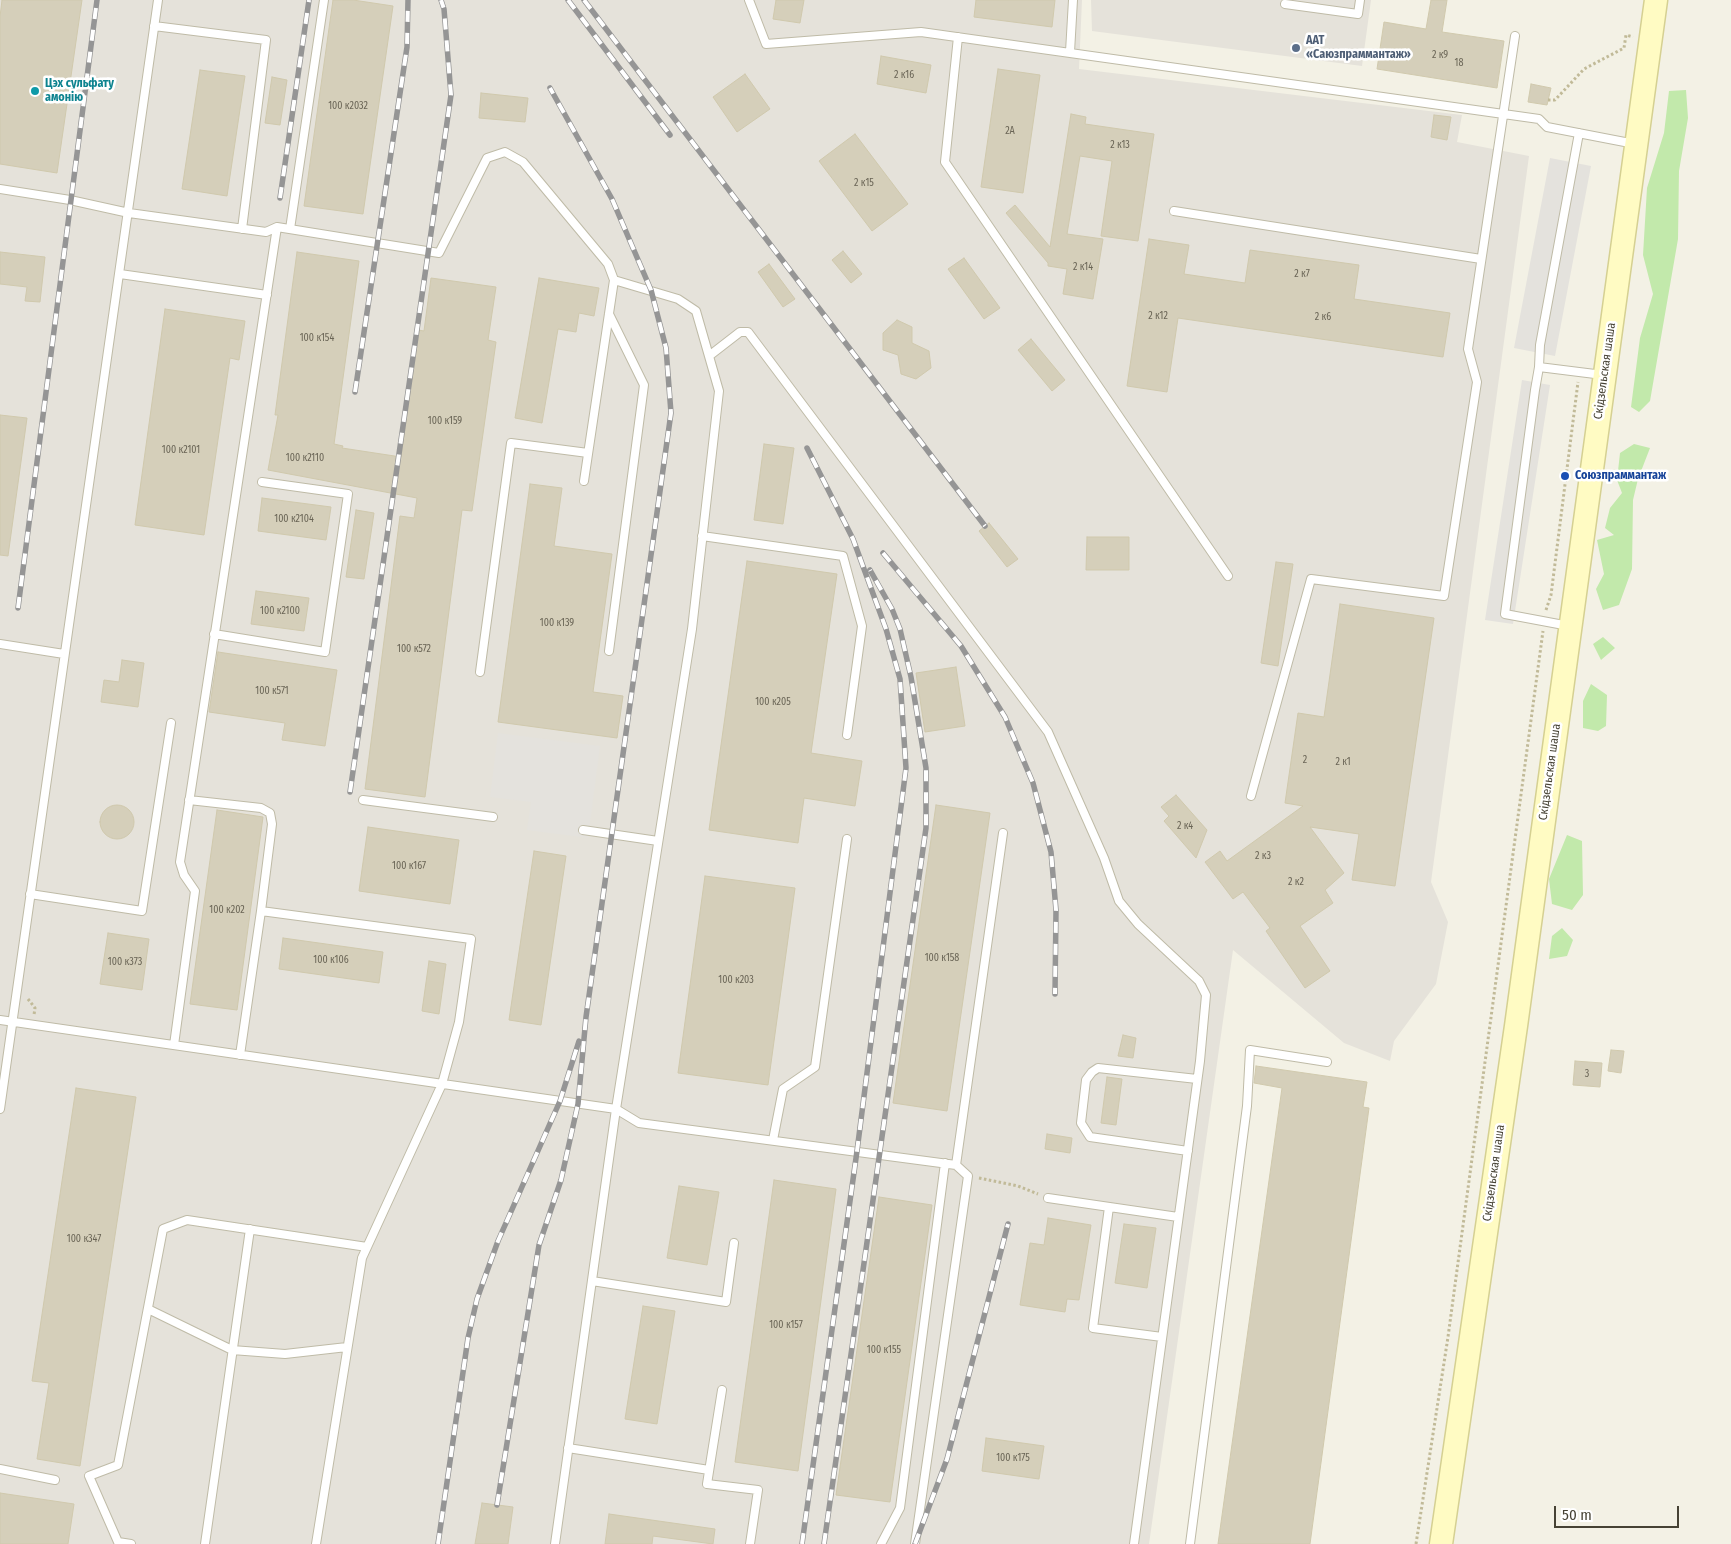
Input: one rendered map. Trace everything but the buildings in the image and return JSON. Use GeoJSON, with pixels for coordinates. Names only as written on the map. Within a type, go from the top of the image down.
{"type":"FeatureCollection","features":[{"type":"Feature","properties":{"kind":"street","name":"Скідзельская шаша"},"geometry":{"type":"LineString","coordinates":[[1441,1544],[1656,0]]}},
{"type":"Feature","properties":{"kind":"lane"},"geometry":{"type":"LineString","coordinates":[[0,1109],[158,0]]}},
{"type":"Feature","properties":{"kind":"lane"},"geometry":{"type":"LineString","coordinates":[[290,229],[324,0]]}},
{"type":"Feature","properties":{"kind":"lane"},"geometry":{"type":"LineString","coordinates":[[749,0],[766,44],[921,32],[1539,119],[1547,127],[1637,144]]}},
{"type":"Feature","properties":{"kind":"lane"},"geometry":{"type":"LineString","coordinates":[[1070,52],[1072,0]]}},
{"type":"Feature","properties":{"kind":"lane"},"geometry":{"type":"LineString","coordinates":[[1285,4],[1358,14],[1360,0]]}},
{"type":"Feature","properties":{"kind":"lane"},"geometry":{"type":"LineString","coordinates":[[154,26],[266,40],[242,229]]}},
{"type":"Feature","properties":{"kind":"lane"},"geometry":{"type":"LineString","coordinates":[[1251,796],[1311,579],[1444,596],[1477,382],[1468,349],[1515,36]]}},
{"type":"Feature","properties":{"kind":"lane"},"geometry":{"type":"LineString","coordinates":[[958,37],[944,162],[1228,576]]}},
{"type":"Feature","properties":{"kind":"lane"},"geometry":{"type":"LineString","coordinates":[[1570,626],[1505,614],[1539,367],[1540,345],[1579,133]]}},
{"type":"Feature","properties":{"kind":"lane"},"geometry":{"type":"LineString","coordinates":[[0,189],[70,200],[129,213],[266,232],[277,227],[439,253],[487,158],[506,152],[523,162],[608,264],[614,280],[584,481]]}},
{"type":"Feature","properties":{"kind":"lane"},"geometry":{"type":"LineString","coordinates":[[1174,211],[1481,259]]}},
{"type":"Feature","properties":{"kind":"lane"},"geometry":{"type":"LineString","coordinates":[[174,1045],[195,891],[184,876],[180,862],[277,227]]}},
{"type":"Feature","properties":{"kind":"lane"},"geometry":{"type":"LineString","coordinates":[[120,274],[267,296]]}},
{"type":"Feature","properties":{"kind":"lane"},"geometry":{"type":"LineString","coordinates":[[555,1544],[616,1109],[692,629],[719,391],[696,311],[678,299],[614,280]]}},
{"type":"Feature","properties":{"kind":"lane"},"geometry":{"type":"LineString","coordinates":[[609,314],[644,385],[609,651]]}},
{"type":"Feature","properties":{"kind":"lane"},"geometry":{"type":"LineString","coordinates":[[709,356],[740,332],[748,332],[1048,732],[1104,858],[1119,901],[1138,924],[1199,981],[1206,994],[1188,1151],[1134,1544]]}},
{"type":"Feature","properties":{"kind":"lane"},"geometry":{"type":"LineString","coordinates":[[1539,367],[1605,376]]}},
{"type":"Feature","properties":{"kind":"lane"},"geometry":{"type":"LineString","coordinates":[[480,672],[511,443],[588,453]]}},
{"type":"Feature","properties":{"kind":"lane"},"geometry":{"type":"LineString","coordinates":[[214,634],[325,652],[348,494],[262,482]]}},
{"type":"Feature","properties":{"kind":"lane"},"geometry":{"type":"LineString","coordinates":[[702,536],[843,556],[862,626],[847,735]]}},
{"type":"Feature","properties":{"kind":"lane"},"geometry":{"type":"LineString","coordinates":[[0,644],[64,654]]}},
{"type":"Feature","properties":{"kind":"lane"},"geometry":{"type":"LineString","coordinates":[[30,894],[142,911],[171,723]]}},
{"type":"Feature","properties":{"kind":"lane"},"geometry":{"type":"LineString","coordinates":[[189,800],[261,808],[270,813],[272,824],[240,1055]]}},
{"type":"Feature","properties":{"kind":"lane"},"geometry":{"type":"LineString","coordinates":[[363,800],[492,818]]}},
{"type":"Feature","properties":{"kind":"lane"},"geometry":{"type":"LineString","coordinates":[[584,830],[658,841]]}},
{"type":"Feature","properties":{"kind":"lane"},"geometry":{"type":"LineString","coordinates":[[956,1165],[1003,833]]}},
{"type":"Feature","properties":{"kind":"lane"},"geometry":{"type":"LineString","coordinates":[[773,1140],[783,1089],[815,1068],[847,839]]}},
{"type":"Feature","properties":{"kind":"lane"},"geometry":{"type":"LineString","coordinates":[[261,911],[471,939],[459,1022],[442,1084],[362,1258],[316,1544]]}},
{"type":"Feature","properties":{"kind":"lane"},"geometry":{"type":"LineString","coordinates":[[0,1020],[616,1109],[639,1123],[956,1165],[968,1176],[914,1544]]}},
{"type":"Feature","properties":{"kind":"lane"},"geometry":{"type":"LineString","coordinates":[[1190,1544],[1247,1106],[1250,1050],[1327,1062]]}},
{"type":"Feature","properties":{"kind":"lane"},"geometry":{"type":"LineString","coordinates":[[1188,1151],[1090,1137],[1081,1123],[1086,1080],[1098,1068],[1197,1079]]}},
{"type":"Feature","properties":{"kind":"lane"},"geometry":{"type":"LineString","coordinates":[[882,1544],[900,1508],[945,1163]]}},
{"type":"Feature","properties":{"kind":"lane"},"geometry":{"type":"LineString","coordinates":[[1048,1198],[1178,1217]]}},
{"type":"Feature","properties":{"kind":"lane"},"geometry":{"type":"LineString","coordinates":[[1109,1207],[1093,1328],[1162,1337]]}},
{"type":"Feature","properties":{"kind":"lane"},"geometry":{"type":"LineString","coordinates":[[132,1544],[118,1542],[89,1476],[118,1465],[163,1228],[187,1220],[367,1247]]}},
{"type":"Feature","properties":{"kind":"lane"},"geometry":{"type":"LineString","coordinates":[[205,1544],[250,1229]]}},
{"type":"Feature","properties":{"kind":"lane"},"geometry":{"type":"LineString","coordinates":[[592,1281],[726,1302],[734,1243]]}},
{"type":"Feature","properties":{"kind":"lane"},"geometry":{"type":"LineString","coordinates":[[148,1309],[232,1350],[285,1354],[348,1347]]}},
{"type":"Feature","properties":{"kind":"lane"},"geometry":{"type":"LineString","coordinates":[[722,1390],[707,1484],[758,1490],[750,1544]]}},
{"type":"Feature","properties":{"kind":"lane"},"geometry":{"type":"LineString","coordinates":[[568,1448],[709,1470]]}},
{"type":"Feature","properties":{"kind":"lane"},"geometry":{"type":"LineString","coordinates":[[0,1469],[56,1480]]}},
{"type":"Feature","properties":{"kind":"path"},"geometry":{"type":"LineString","coordinates":[[1548,100],[1555,100],[1584,69],[1624,48],[1626,35],[1651,40]]}},
{"type":"Feature","properties":{"kind":"path"},"geometry":{"type":"LineString","coordinates":[[1416,1544],[1448,1337],[1543,628],[1542,621],[1551,595],[1579,372]]}},
{"type":"Feature","properties":{"kind":"path"},"geometry":{"type":"LineString","coordinates":[[968,1176],[1018,1186],[1048,1198]]}},
{"type":"Feature","properties":{"kind":"shaded area"},"geometry":{"type":"Polygon","coordinates":[[[0,0],[1082,0],[1079,69],[1462,115],[1457,142],[1529,156],[1431,882],[1448,922],[1436,984],[1394,1041],[1390,1061],[1344,1043],[1233,950],[1149,1544],[0,1544],[0,0]]]}},
{"type":"Feature","properties":{"kind":"shaded area","name":"ААТ «Саюзпраммантаж»"},"geometry":{"type":"Polygon","coordinates":[[[1091,0],[1371,0],[1362,66],[1092,31],[1091,0]]]}},
{"type":"Feature","properties":{"kind":"shaded area"},"geometry":{"type":"Polygon","coordinates":[[[1550,158],[1591,166],[1555,356],[1514,348],[1550,158]]]}},
{"type":"Feature","properties":{"kind":"shaded area"},"geometry":{"type":"Polygon","coordinates":[[[1522,380],[1550,385],[1513,624],[1485,620],[1522,380]]]}},
{"type":"Feature","properties":{"kind":"shaded area"},"geometry":{"type":"Polygon","coordinates":[[[498,733],[600,746],[588,838],[527,830],[531,802],[490,797],[498,733]]]}},
{"type":"Feature","properties":{"kind":"green space"},"geometry":{"type":"Polygon","coordinates":[[[1686,90],[1688,118],[1679,171],[1678,239],[1650,401],[1639,412],[1631,407],[1640,338],[1653,294],[1643,255],[1647,188],[1664,133],[1669,91],[1686,90]]]}},
{"type":"Feature","properties":{"kind":"green space"},"geometry":{"type":"Polygon","coordinates":[[[1634,444],[1650,448],[1638,479],[1633,500],[1632,569],[1619,605],[1603,610],[1596,589],[1604,574],[1597,540],[1614,535],[1605,528],[1610,508],[1622,493],[1617,480],[1620,453],[1634,444]]]}},
{"type":"Feature","properties":{"kind":"green space"},"geometry":{"type":"Polygon","coordinates":[[[1603,637],[1615,648],[1601,660],[1593,644],[1603,637]]]}},
{"type":"Feature","properties":{"kind":"green space"},"geometry":{"type":"Polygon","coordinates":[[[1591,684],[1607,695],[1606,726],[1598,731],[1583,728],[1583,701],[1591,684]]]}},
{"type":"Feature","properties":{"kind":"green space"},"geometry":{"type":"Polygon","coordinates":[[[1567,835],[1582,841],[1583,895],[1572,910],[1552,904],[1549,879],[1567,835]]]}},
{"type":"Feature","properties":{"kind":"green space"},"geometry":{"type":"Polygon","coordinates":[[[1562,928],[1573,940],[1567,956],[1549,959],[1552,936],[1562,928]]]}},
{"type":"Feature","properties":{"kind":"railway"},"geometry":{"type":"LineString","coordinates":[[18,608],[97,0]]}},
{"type":"Feature","properties":{"kind":"railway"},"geometry":{"type":"LineString","coordinates":[[280,198],[309,0]]}},
{"type":"Feature","properties":{"kind":"railway"},"geometry":{"type":"LineString","coordinates":[[355,392],[407,47],[408,0]]}},
{"type":"Feature","properties":{"kind":"railway"},"geometry":{"type":"LineString","coordinates":[[350,792],[451,95],[444,9],[441,0]]}},
{"type":"Feature","properties":{"kind":"railway"},"geometry":{"type":"LineString","coordinates":[[568,0],[670,135]]}},
{"type":"Feature","properties":{"kind":"railway"},"geometry":{"type":"LineString","coordinates":[[584,0],[985,526]]}},
{"type":"Feature","properties":{"kind":"railway"},"geometry":{"type":"LineString","coordinates":[[497,1505],[539,1245],[561,1180],[578,1104],[586,1017],[671,413],[666,348],[651,290],[612,199],[550,88]]}},
{"type":"Feature","properties":{"kind":"railway"},"geometry":{"type":"LineString","coordinates":[[802,1544],[857,1151],[906,768],[900,679],[886,629],[853,539],[807,448]]}},
{"type":"Feature","properties":{"kind":"railway"},"geometry":{"type":"LineString","coordinates":[[883,553],[961,646],[1005,717],[1033,783],[1051,852],[1056,910],[1055,994]]}},
{"type":"Feature","properties":{"kind":"railway"},"geometry":{"type":"LineString","coordinates":[[824,1544],[926,828],[926,768],[911,677],[900,629],[892,609],[870,570]]}},
{"type":"Feature","properties":{"kind":"railway"},"geometry":{"type":"LineString","coordinates":[[438,1544],[468,1338],[477,1299],[498,1241],[560,1101],[579,1041]]}},
{"type":"Feature","properties":{"kind":"railway"},"geometry":{"type":"LineString","coordinates":[[915,1544],[947,1459],[1008,1224]]}},
{"type":"Feature","properties":{"kind":"place","name":"ААТ «Саюзпраммантаж»"},"geometry":{"type":"Point","coordinates":[1296,48]}},
{"type":"Feature","properties":{"kind":"place","name":"Цэх сульфату амонію"},"geometry":{"type":"Point","coordinates":[35,91]}},
{"type":"Feature","properties":{"kind":"place","name":"Союзпраммантаж"},"geometry":{"type":"Point","coordinates":[1565,476]}}]}
